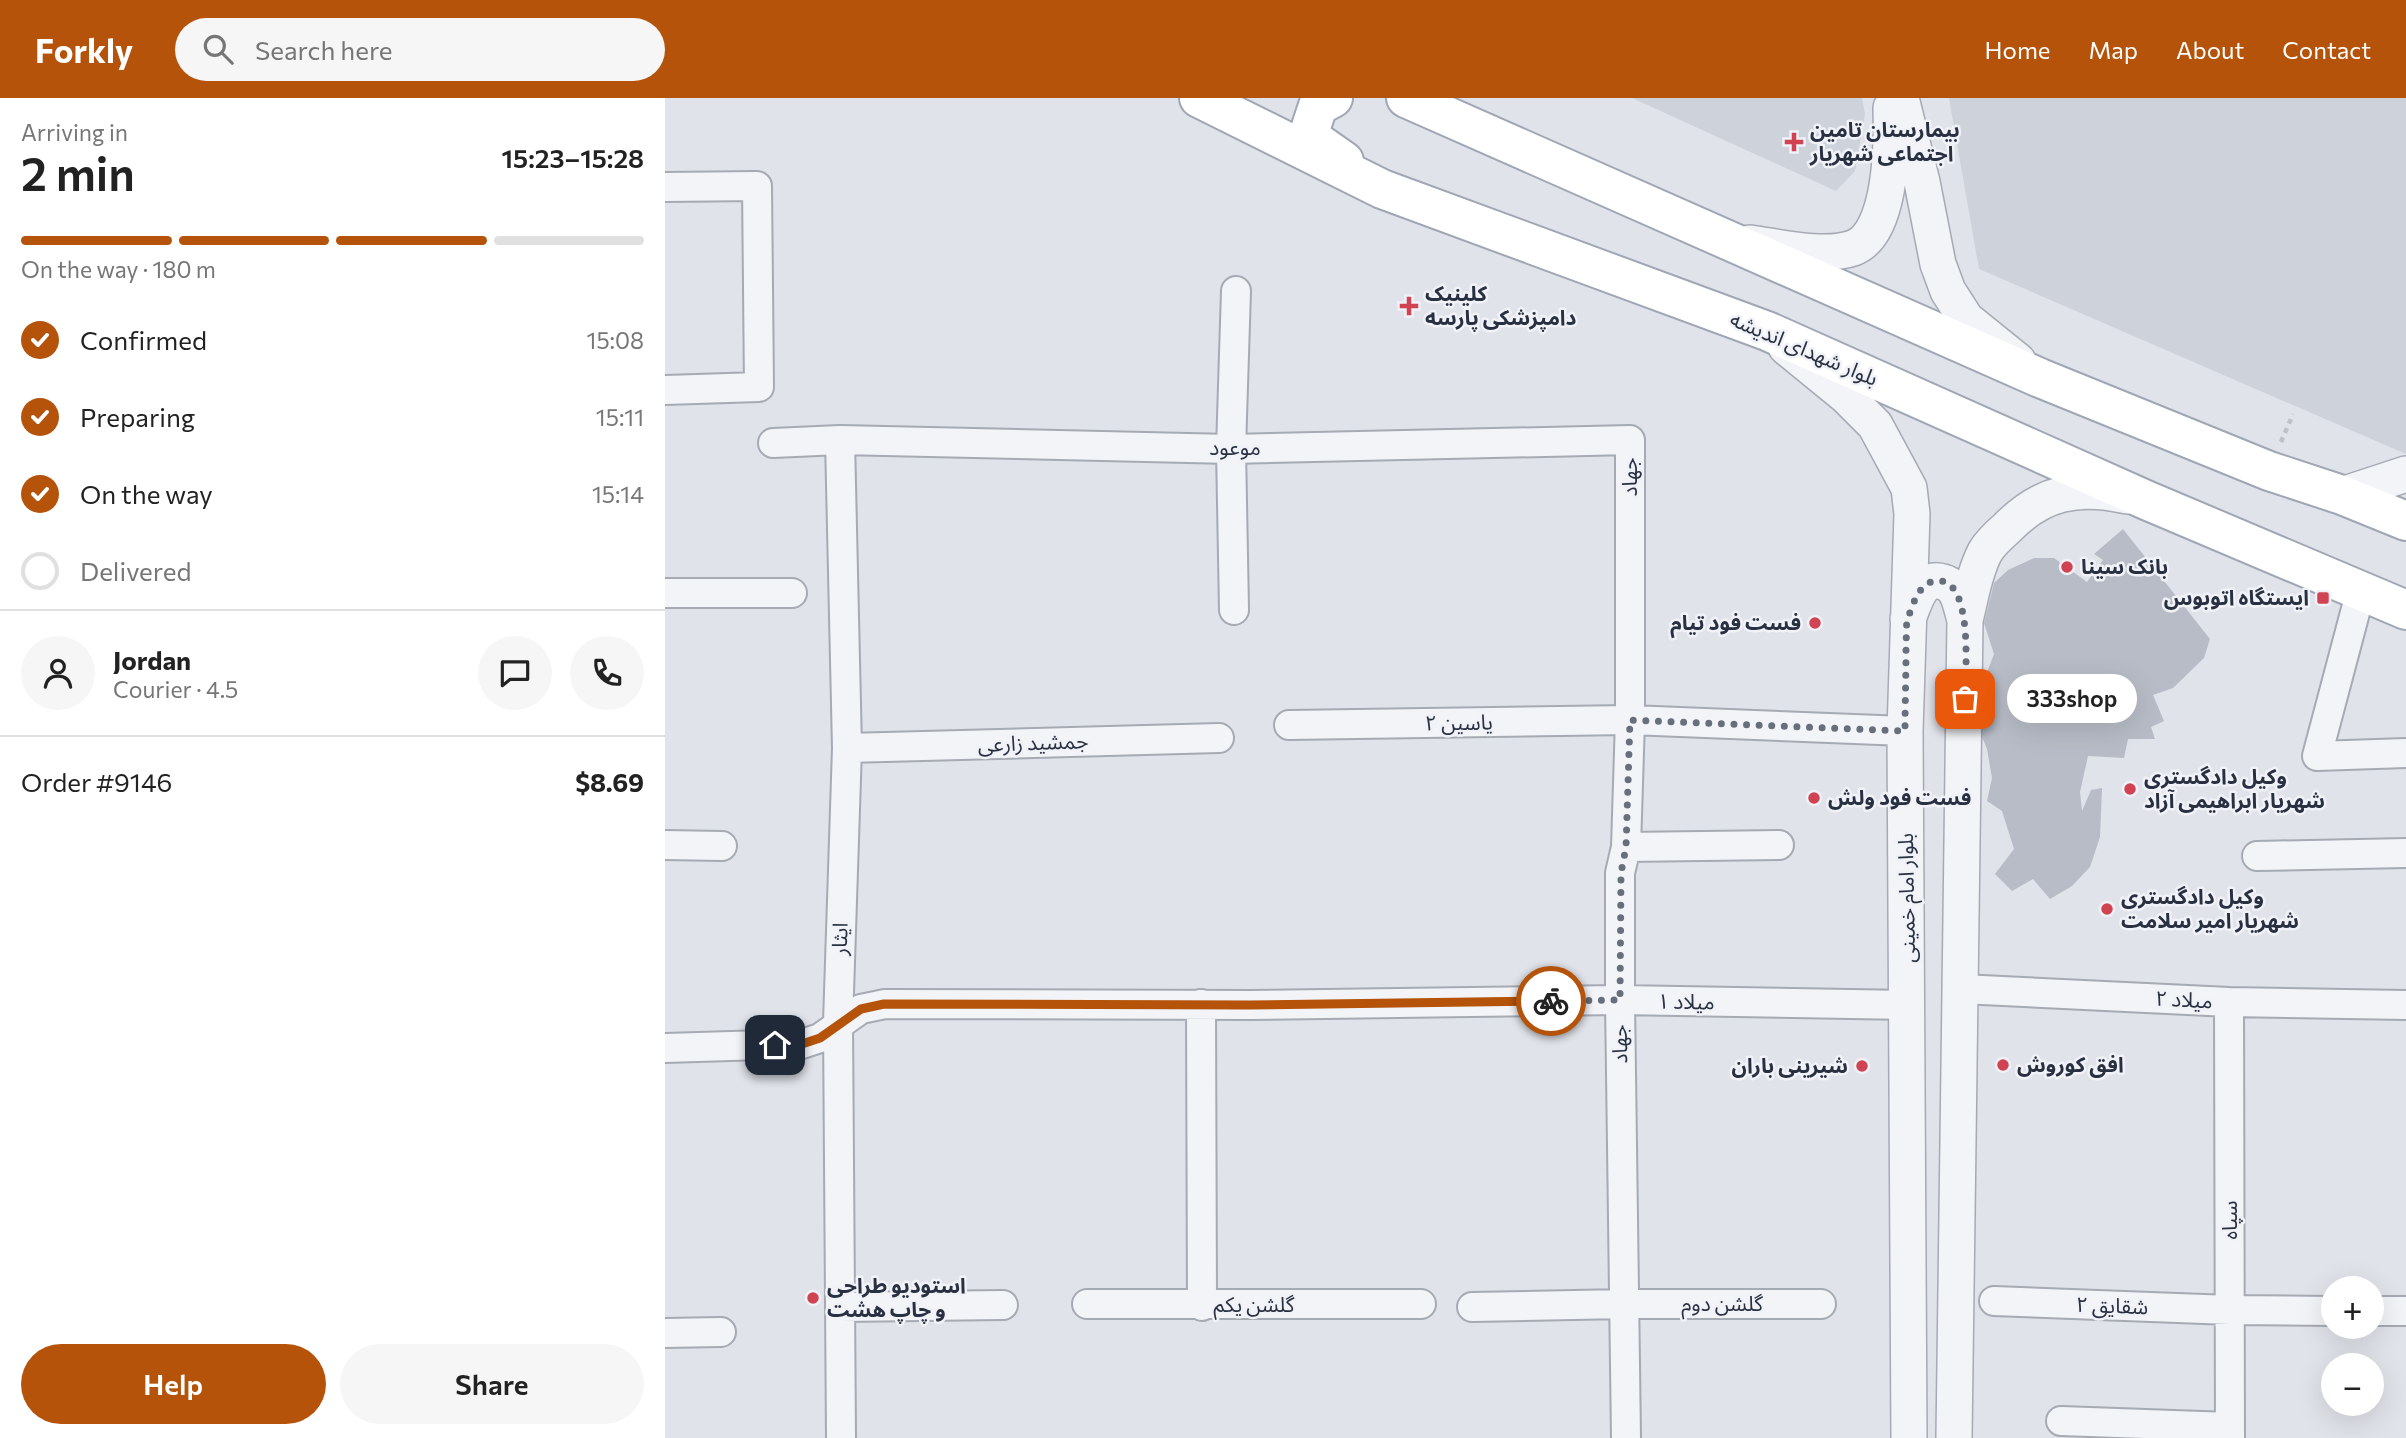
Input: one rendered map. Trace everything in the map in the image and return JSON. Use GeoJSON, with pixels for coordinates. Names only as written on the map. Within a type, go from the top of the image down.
{"type":"FeatureCollection","features":[{"type":"Feature","properties":{"kind":"main road","name":"بلوار شهدای اندیشه"},"geometry":{"type":"LineString","coordinates":[[1199,98],[1382,189],[1767,331],[2146,500],[2406,610]]}},
{"type":"Feature","properties":{"kind":"main road"},"geometry":{"type":"LineString","coordinates":[[1333,98],[1318,106],[1311,127],[1314,140],[1382,189]]}},
{"type":"Feature","properties":{"kind":"main road"},"geometry":{"type":"LineString","coordinates":[[1379,98],[1420,104],[2040,378],[2269,471],[2342,495],[2406,521]]}},
{"type":"Feature","properties":{"kind":"street"},"geometry":{"type":"LineString","coordinates":[[1726,240],[1831,252],[1854,248],[1871,235],[1881,209],[1889,173],[1891,98]]}},
{"type":"Feature","properties":{"kind":"street"},"geometry":{"type":"LineString","coordinates":[[1901,98],[1922,181],[1938,264],[1948,292],[1966,319],[2040,378]]}},
{"type":"Feature","properties":{"kind":"street"},"geometry":{"type":"LineString","coordinates":[[665,187],[757,186],[759,387],[665,390]]}},
{"type":"Feature","properties":{"kind":"street"},"geometry":{"type":"LineString","coordinates":[[1234,610],[1231,449],[1236,291]]}},
{"type":"Feature","properties":{"kind":"street","name":"بلوار امام خمینی"},"geometry":{"type":"LineString","coordinates":[[1767,331],[1846,396],[1874,425],[1909,488],[1912,514],[1905,731],[1909,1438]]}},
{"type":"Feature","properties":{"kind":"street","name":"موعود"},"geometry":{"type":"LineString","coordinates":[[773,443],[840,440],[1231,449],[1630,440]]}},
{"type":"Feature","properties":{"kind":"street","name":"ایثار"},"geometry":{"type":"LineString","coordinates":[[840,440],[847,748],[838,1023],[841,1438]]}},
{"type":"Feature","properties":{"kind":"street","name":"جهاد"},"geometry":{"type":"LineString","coordinates":[[1626,1438],[1620,1000],[1621,873],[1626,847],[1630,720],[1630,440]]}},
{"type":"Feature","properties":{"kind":"street"},"geometry":{"type":"LineString","coordinates":[[2342,495],[2406,474]]}},
{"type":"Feature","properties":{"kind":"street"},"geometry":{"type":"LineString","coordinates":[[1954,1438],[1965,620],[1976,571],[1987,549],[2024,510],[2044,499],[2090,491],[2146,500]]}},
{"type":"Feature","properties":{"kind":"street"},"geometry":{"type":"LineString","coordinates":[[1907,621],[1919,592],[1926,583],[1937,580],[1954,589],[1965,620]]}},
{"type":"Feature","properties":{"kind":"street"},"geometry":{"type":"LineString","coordinates":[[2361,590],[2317,756],[2406,752]]}},
{"type":"Feature","properties":{"kind":"street"},"geometry":{"type":"LineString","coordinates":[[665,593],[792,593]]}},
{"type":"Feature","properties":{"kind":"street","name":"یاسین ۲"},"geometry":{"type":"LineString","coordinates":[[1289,725],[1630,720],[1905,731]]}},
{"type":"Feature","properties":{"kind":"street","name":"جمشید زارعی"},"geometry":{"type":"LineString","coordinates":[[847,748],[1219,738]]}},
{"type":"Feature","properties":{"kind":"street"},"geometry":{"type":"LineString","coordinates":[[665,845],[722,846]]}},
{"type":"Feature","properties":{"kind":"street"},"geometry":{"type":"LineString","coordinates":[[1626,847],[1779,845]]}},
{"type":"Feature","properties":{"kind":"street"},"geometry":{"type":"LineString","coordinates":[[2257,856],[2406,853]]}},
{"type":"Feature","properties":{"kind":"street","name":"میلاد ۲"},"geometry":{"type":"LineString","coordinates":[[1961,989],[2229,1002],[2406,1005]]}},
{"type":"Feature","properties":{"kind":"street","name":"میلاد ۱"},"geometry":{"type":"LineString","coordinates":[[665,1048],[802,1044],[820,1038],[861,1009],[884,1004],[1620,1000],[1908,1005]]}},
{"type":"Feature","properties":{"kind":"street","name":"سپاه"},"geometry":{"type":"LineString","coordinates":[[2229,1002],[2230,1432]]}},
{"type":"Feature","properties":{"kind":"street"},"geometry":{"type":"LineString","coordinates":[[1201,1004],[1202,1306]]}},
{"type":"Feature","properties":{"kind":"street","name":"شقایق ۲"},"geometry":{"type":"LineString","coordinates":[[1994,1301],[2321,1311]]}},
{"type":"Feature","properties":{"kind":"street","name":"گلشن یکم"},"geometry":{"type":"LineString","coordinates":[[1087,1304],[1421,1304]]}},
{"type":"Feature","properties":{"kind":"street"},"geometry":{"type":"LineString","coordinates":[[1472,1307],[1623,1304]]}},
{"type":"Feature","properties":{"kind":"street","name":"گلشن دوم"},"geometry":{"type":"LineString","coordinates":[[1623,1304],[1821,1304]]}},
{"type":"Feature","properties":{"kind":"street"},"geometry":{"type":"LineString","coordinates":[[840,1307],[1003,1305]]}},
{"type":"Feature","properties":{"kind":"street"},"geometry":{"type":"LineString","coordinates":[[2384,1311],[2406,1311]]}},
{"type":"Feature","properties":{"kind":"street"},"geometry":{"type":"LineString","coordinates":[[665,1333],[721,1332]]}},
{"type":"Feature","properties":{"kind":"street"},"geometry":{"type":"LineString","coordinates":[[2061,1421],[2230,1432]]}},
{"type":"Feature","properties":{"kind":"shaded area","name":"بیمارستان تامین اجتماعی شهریار"},"geometry":{"type":"Polygon","coordinates":[[[1632,98],[1862,98],[1865,114],[1855,171],[1836,191],[1632,98]]]}},
{"type":"Feature","properties":{"kind":"shaded area"},"geometry":{"type":"Polygon","coordinates":[[[1949,98],[2406,98],[2406,454],[1979,269],[1949,98]]]}},
{"type":"Feature","properties":{"kind":"building"},"geometry":{"type":"Polygon","coordinates":[[[2123,529],[2210,639],[2204,658],[2173,688],[2153,695],[2164,721],[2151,727],[2155,739],[2128,739],[2124,758],[2088,756],[2080,792],[2082,811],[2091,790],[2102,788],[2100,837],[2090,867],[2072,886],[2050,899],[2033,879],[2012,891],[1995,874],[2014,849],[2002,811],[1987,801],[1992,778],[1987,749],[1976,722],[1983,683],[1994,654],[1984,623],[1994,583],[2008,570],[2034,558],[2054,558],[2087,582],[2103,560],[2094,554],[2123,529]]]}},
{"type":"Feature","properties":{"kind":"way so far"},"geometry":{"type":"LineString","coordinates":[[1551,1001],[1620,1000],[1621,873],[1626,847],[1630,720],[1905,731],[1907,621],[1919,592],[1926,583],[1937,580],[1954,589],[1965,620],[1965,699]]}},
{"type":"Feature","properties":{"kind":"place","name":"بیمارستان تامین اجتماعی شهریار"},"geometry":{"type":"Point","coordinates":[1794,142]}},
{"type":"Feature","properties":{"kind":"place","name":"کلینیک دامپزشکی پارسه"},"geometry":{"type":"Point","coordinates":[1409,306]}},
{"type":"Feature","properties":{"kind":"place","name":"بانک سینا"},"geometry":{"type":"Point","coordinates":[2067,567]}},
{"type":"Feature","properties":{"kind":"place","name":"ایستگاه اتوبوس"},"geometry":{"type":"Point","coordinates":[2323,598]}},
{"type":"Feature","properties":{"kind":"place","name":"فست فود تیام"},"geometry":{"type":"Point","coordinates":[1815,623]}},
{"type":"Feature","properties":{"kind":"place","name":"333shop"},"geometry":{"type":"Point","coordinates":[1965,699]}},
{"type":"Feature","properties":{"kind":"place","name":"وکیل دادگستری شهریار ابراهیمی آزاد"},"geometry":{"type":"Point","coordinates":[2130,789]}},
{"type":"Feature","properties":{"kind":"place","name":"فست فود ولش"},"geometry":{"type":"Point","coordinates":[1814,798]}},
{"type":"Feature","properties":{"kind":"place","name":"وکیل دادگستری شهریار امیر سلامت"},"geometry":{"type":"Point","coordinates":[2107,909]}},
{"type":"Feature","properties":{"kind":"place","name":"افق کوروش"},"geometry":{"type":"Point","coordinates":[2003,1065]}},
{"type":"Feature","properties":{"kind":"place","name":"شیرینی باران"},"geometry":{"type":"Point","coordinates":[1862,1066]}},
{"type":"Feature","properties":{"kind":"place","name":"استودیو طراحی و چاپ هشت"},"geometry":{"type":"Point","coordinates":[813,1298]}},
{"type":"Feature","properties":{"kind":"route"},"geometry":{"type":"LineString","coordinates":[[775,1045],[802,1044],[820,1038],[861,1009],[884,1004],[1250,1005],[1551,1001]]}}]}
